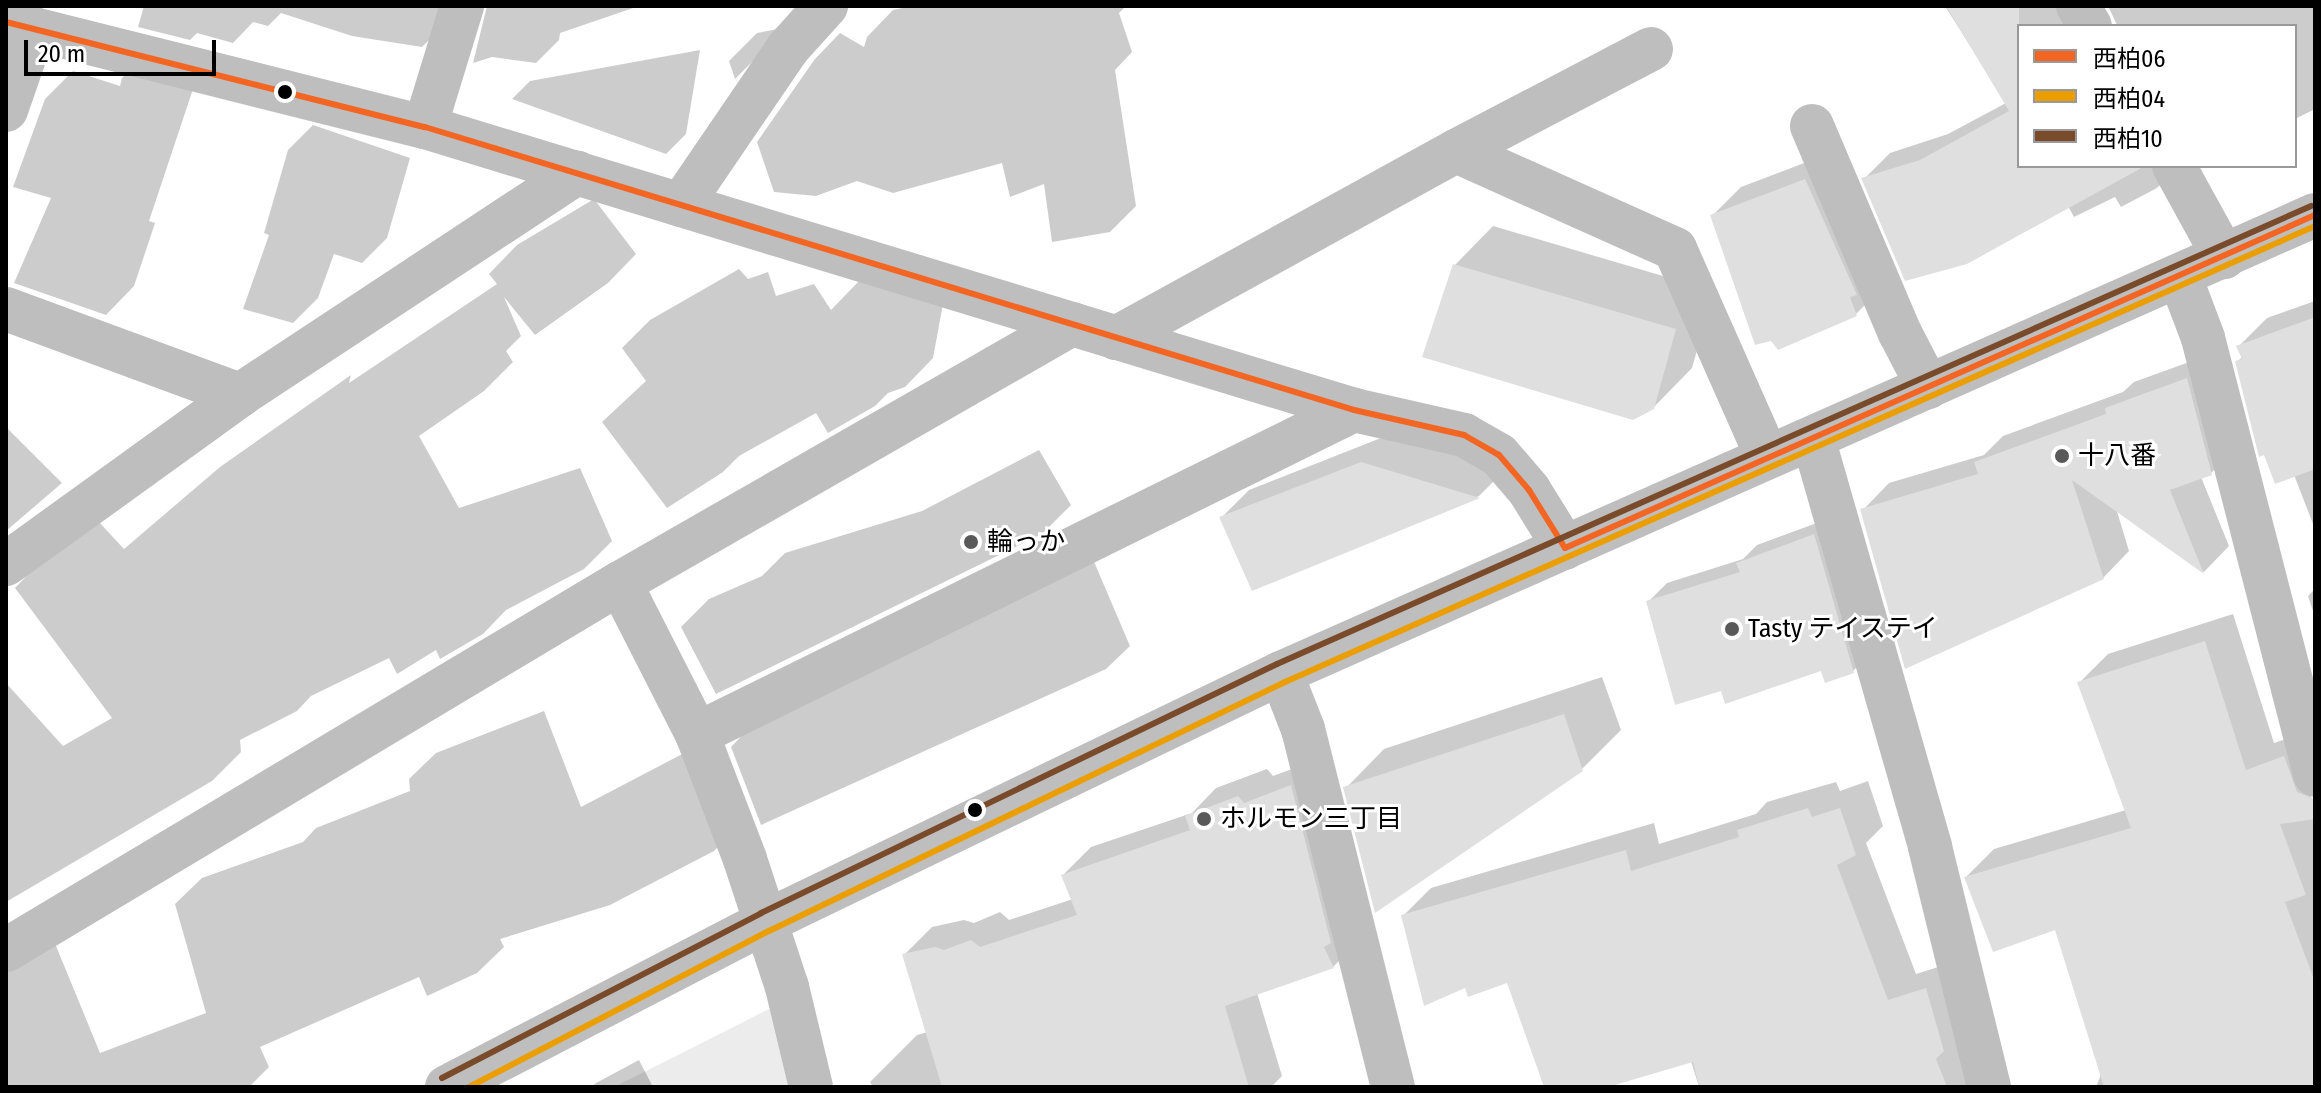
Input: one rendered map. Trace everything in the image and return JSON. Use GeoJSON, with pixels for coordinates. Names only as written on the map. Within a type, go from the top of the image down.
{"type":"FeatureCollection","features":[{"type":"Feature","properties":{"kind":"street"},"geometry":{"type":"LineString","coordinates":[[425,127],[462,6]]}},
{"type":"Feature","properties":{"kind":"street"},"geometry":{"type":"LineString","coordinates":[[681,205],[788,48],[826,6]]}},
{"type":"Feature","properties":{"kind":"street"},"geometry":{"type":"LineString","coordinates":[[2078,6],[2089,24]]}},
{"type":"Feature","properties":{"kind":"street"},"geometry":{"type":"LineString","coordinates":[[6,110],[20,26],[425,127],[1354,410],[1464,435],[1499,455],[1529,490],[1565,548]]}},
{"type":"Feature","properties":{"kind":"street"},"geometry":{"type":"LineString","coordinates":[[1116,338],[1456,151],[1651,49]]}},
{"type":"Feature","properties":{"kind":"street"},"geometry":{"type":"LineString","coordinates":[[1812,126],[1900,333],[1928,387]]}},
{"type":"Feature","properties":{"kind":"street"},"geometry":{"type":"LineString","coordinates":[[1456,151],[1675,249],[1767,457]]}},
{"type":"Feature","properties":{"kind":"street"},"geometry":{"type":"LineString","coordinates":[[2175,168],[2224,257]]}},
{"type":"Feature","properties":{"kind":"street"},"geometry":{"type":"LineString","coordinates":[[6,564],[240,395],[577,173]]}},
{"type":"Feature","properties":{"kind":"street"},"geometry":{"type":"LineString","coordinates":[[447,1087],[584,1013],[765,922],[1281,673],[2315,215]]}},
{"type":"Feature","properties":{"kind":"street"},"geometry":{"type":"LineString","coordinates":[[2180,277],[2203,338],[2315,775]]}},
{"type":"Feature","properties":{"kind":"street"},"geometry":{"type":"LineString","coordinates":[[6,309],[240,395]]}},
{"type":"Feature","properties":{"kind":"street"},"geometry":{"type":"LineString","coordinates":[[6,950],[620,583],[1072,324]]}},
{"type":"Feature","properties":{"kind":"street"},"geometry":{"type":"LineString","coordinates":[[697,734],[1354,410]]}},
{"type":"Feature","properties":{"kind":"street"},"geometry":{"type":"LineString","coordinates":[[1813,438],[1930,847],[1989,1087]]}},
{"type":"Feature","properties":{"kind":"street"},"geometry":{"type":"LineString","coordinates":[[620,583],[697,734],[787,987],[811,1087]]}},
{"type":"Feature","properties":{"kind":"street"},"geometry":{"type":"LineString","coordinates":[[1281,673],[1303,729],[1393,1087]]}},
{"type":"Feature","properties":{"kind":"shaded area"},"geometry":{"type":"Polygon","coordinates":[[[773,1007],[792,1087],[614,1087],[680,1054],[773,1007]]]}},
{"type":"Feature","properties":{"kind":"building"},"geometry":{"type":"Polygon","coordinates":[[[1946,6],[2019,6],[2017,168],[2141,168],[1967,264],[1905,281],[1861,178],[1920,160],[2009,111],[1946,6]]]}},
{"type":"Feature","properties":{"kind":"building"},"geometry":{"type":"Polygon","coordinates":[[[1805,179],[1857,295],[1850,297],[1857,316],[1778,350],[1771,341],[1755,345],[1710,215],[1805,179]]]}},
{"type":"Feature","properties":{"kind":"building"},"geometry":{"type":"Polygon","coordinates":[[[1453,264],[1676,329],[1654,409],[1633,420],[1422,357],[1453,264]]]}},
{"type":"Feature","properties":{"kind":"building"},"geometry":{"type":"Polygon","coordinates":[[[2315,317],[2315,469],[2275,484],[2264,455],[2259,457],[2235,361],[2242,359],[2236,346],[2315,317]]]}},
{"type":"Feature","properties":{"kind":"building"},"geometry":{"type":"Polygon","coordinates":[[[2187,378],[2212,475],[2170,490],[2204,574],[2072,480],[2104,579],[1905,669],[1860,509],[1978,474],[1974,462],[2106,414],[2105,408],[2187,378]]]}},
{"type":"Feature","properties":{"kind":"building"},"geometry":{"type":"Polygon","coordinates":[[[1361,462],[1480,498],[1252,591],[1219,517],[1361,462]]]}},
{"type":"Feature","properties":{"kind":"building"},"geometry":{"type":"Polygon","coordinates":[[[1814,534],[1854,673],[1825,683],[1821,671],[1725,704],[1721,691],[1675,705],[1646,601],[1740,572],[1736,563],[1814,534]]]}},
{"type":"Feature","properties":{"kind":"building"},"geometry":{"type":"Polygon","coordinates":[[[2205,641],[2246,770],[2284,756],[2297,792],[2315,799],[2315,819],[2280,824],[2306,895],[2285,902],[2315,982],[2315,1087],[2104,1087],[2055,930],[1993,952],[1964,877],[2131,828],[2077,682],[2205,641]]]}},
{"type":"Feature","properties":{"kind":"building"},"geometry":{"type":"Polygon","coordinates":[[[1564,714],[1583,771],[1375,913],[1343,787],[1564,714]]]}},
{"type":"Feature","properties":{"kind":"building"},"geometry":{"type":"Polygon","coordinates":[[[1291,785],[1331,943],[1324,947],[1334,968],[1225,1006],[1249,1087],[942,1087],[902,954],[935,947],[944,950],[971,940],[980,947],[1077,915],[1061,875],[1190,830],[1185,816],[1238,796],[1244,803],[1291,785]]]}},
{"type":"Feature","properties":{"kind":"building"},"geometry":{"type":"Polygon","coordinates":[[[1808,808],[1812,817],[1840,808],[1856,855],[1837,865],[1888,1000],[1926,988],[1944,1051],[1936,1059],[1947,1087],[1699,1087],[1693,1062],[1608,1087],[1544,1087],[1507,983],[1468,997],[1465,988],[1424,1006],[1401,915],[1626,850],[1631,871],[1739,837],[1737,830],[1808,808]]]}},
{"type":"Feature","properties":{"kind":"transit line","name":"西柏06"},"geometry":{"type":"LineString","coordinates":[[6,22],[425,127],[1354,410],[1464,435],[1499,455],[1529,490],[1565,548]]}},
{"type":"Feature","properties":{"kind":"transit line","name":"西柏10"},"geometry":{"type":"LineString","coordinates":[[442,1078],[761,913],[1277,664],[2311,206]]}},
{"type":"Feature","properties":{"kind":"transit line","name":"西柏06"},"geometry":{"type":"LineString","coordinates":[[1565,548],[2315,215]]}},
{"type":"Feature","properties":{"kind":"transit line","name":"西柏04"},"geometry":{"type":"LineString","coordinates":[[469,1087],[769,931],[1285,682],[2315,226]]}},
{"type":"Feature","properties":{"kind":"place","name":"十八番"},"geometry":{"type":"Point","coordinates":[2062,456]}},
{"type":"Feature","properties":{"kind":"place","name":"輪っか"},"geometry":{"type":"Point","coordinates":[971,542]}},
{"type":"Feature","properties":{"kind":"place","name":"Tasty テイステイ"},"geometry":{"type":"Point","coordinates":[1732,629]}},
{"type":"Feature","properties":{"kind":"place","name":"ホルモン三丁目"},"geometry":{"type":"Point","coordinates":[1204,819]}}]}
